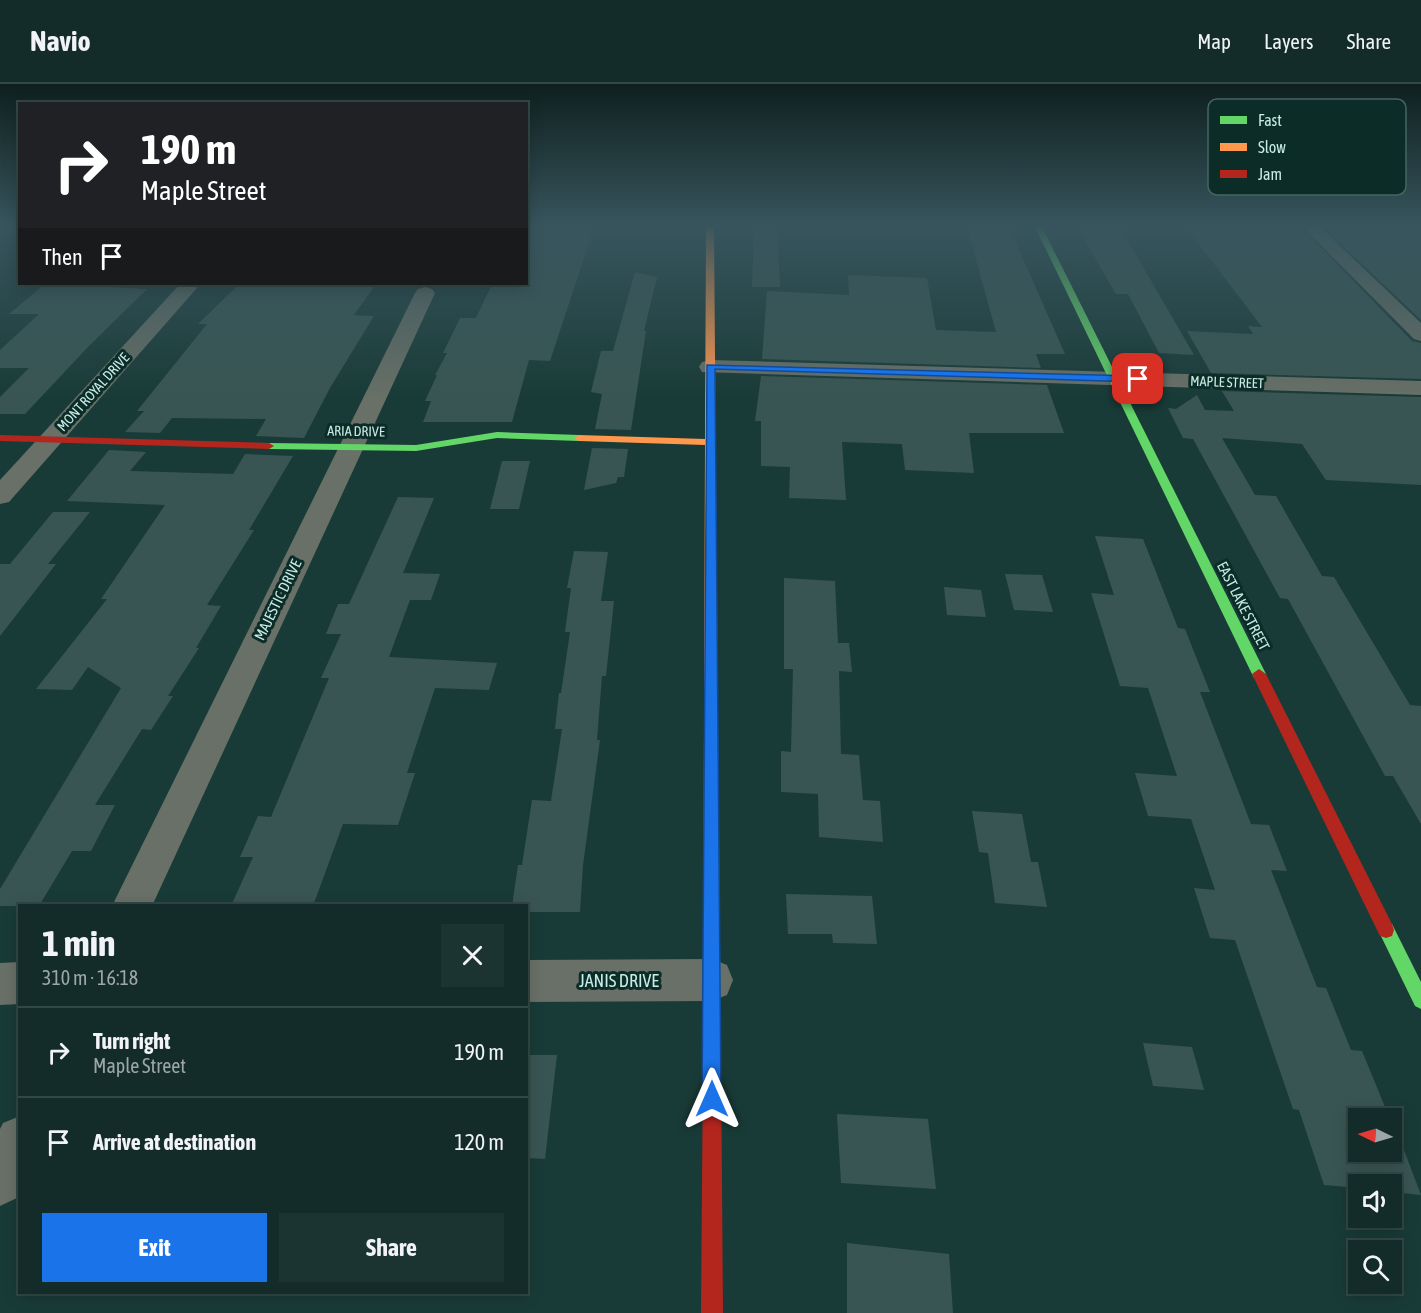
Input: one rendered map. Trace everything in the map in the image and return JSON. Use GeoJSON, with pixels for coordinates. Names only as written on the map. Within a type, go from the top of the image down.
{"type":"FeatureCollection","features":[{"type":"Feature","properties":{"kind":"street"},"geometry":{"type":"LineString","coordinates":[[710,284],[712,1313]]}},
{"type":"Feature","properties":{"kind":"street","name":"EAST LAKE STREET"},"geometry":{"type":"LineString","coordinates":[[1066,284],[1421,1000]]}},
{"type":"Feature","properties":{"kind":"street"},"geometry":{"type":"LineString","coordinates":[[1370,284],[1421,335]]}},
{"type":"Feature","properties":{"kind":"street","name":"MONT ROYAL DRIVE"},"geometry":{"type":"LineString","coordinates":[[0,496],[187,288]]}},
{"type":"Feature","properties":{"kind":"street","name":"MAJESTIC DRIVE"},"geometry":{"type":"LineString","coordinates":[[133,904],[425,293]]}},
{"type":"Feature","properties":{"kind":"street","name":"MAPLE STREET"},"geometry":{"type":"LineString","coordinates":[[710,367],[1421,388]]}},
{"type":"Feature","properties":{"kind":"street","name":"ARIA DRIVE"},"geometry":{"type":"LineString","coordinates":[[0,438],[351,448],[416,448],[497,435],[710,442]]}},
{"type":"Feature","properties":{"kind":"street","name":"JANIS DRIVE"},"geometry":{"type":"LineString","coordinates":[[528,981],[712,980]]}},
{"type":"Feature","properties":{"kind":"street"},"geometry":{"type":"LineString","coordinates":[[0,984],[18,984]]}},
{"type":"Feature","properties":{"kind":"street"},"geometry":{"type":"LineString","coordinates":[[0,1181],[18,1144]]}},
{"type":"Feature","properties":{"kind":"building"},"geometry":{"type":"Polygon","coordinates":[[[575,284],[550,361],[529,360],[512,422],[423,422],[431,401],[425,401],[447,353],[443,353],[460,318],[476,318],[492,285],[575,284]]]}},
{"type":"Feature","properties":{"kind":"building"},"geometry":{"type":"Polygon","coordinates":[[[632,284],[655,284],[644,331],[646,331],[631,430],[595,429],[602,394],[591,392],[601,351],[613,351],[632,284]]]}},
{"type":"Feature","properties":{"kind":"building"},"geometry":{"type":"Polygon","coordinates":[[[752,284],[780,284],[780,287],[752,287],[752,284]]]}},
{"type":"Feature","properties":{"kind":"building"},"geometry":{"type":"Polygon","coordinates":[[[848,284],[928,284],[936,330],[996,332],[983,284],[1034,284],[1065,354],[1036,354],[1041,368],[762,359],[767,291],[849,295],[848,284]]]}},
{"type":"Feature","properties":{"kind":"building"},"geometry":{"type":"Polygon","coordinates":[[[1110,284],[1153,284],[1194,355],[1159,353],[1128,294],[1116,294],[1110,284]]]}},
{"type":"Feature","properties":{"kind":"building"},"geometry":{"type":"Polygon","coordinates":[[[1230,284],[1357,284],[1412,341],[1421,343],[1421,379],[1211,373],[1187,331],[1253,334],[1248,326],[1262,327],[1230,284]]]}},
{"type":"Feature","properties":{"kind":"building"},"geometry":{"type":"Polygon","coordinates":[[[1383,284],[1421,284],[1421,320],[1383,284]]]}},
{"type":"Feature","properties":{"kind":"building"},"geometry":{"type":"Polygon","coordinates":[[[44,285],[92,285],[90,286],[147,289],[25,414],[0,414],[0,397],[29,368],[0,368],[0,350],[39,314],[9,314],[44,285]]]}},
{"type":"Feature","properties":{"kind":"building"},"geometry":{"type":"Polygon","coordinates":[[[238,285],[375,285],[354,315],[374,316],[330,388],[304,438],[256,436],[266,419],[172,418],[160,433],[125,432],[144,411],[137,411],[207,324],[198,324],[238,285]]]}},
{"type":"Feature","properties":{"kind":"building"},"geometry":{"type":"Polygon","coordinates":[[[761,376],[1047,385],[1064,433],[969,433],[974,473],[905,470],[902,444],[842,442],[846,500],[789,498],[790,467],[761,466],[761,421],[755,421],[761,376]]]}},
{"type":"Feature","properties":{"kind":"building"},"geometry":{"type":"Polygon","coordinates":[[[1222,391],[1421,397],[1421,485],[1326,480],[1302,444],[1222,438],[1255,495],[1276,496],[1322,576],[1334,577],[1410,705],[1421,706],[1421,824],[1393,776],[1385,776],[1288,599],[1280,598],[1193,439],[1183,438],[1168,408],[1176,409],[1197,395],[1205,410],[1234,411],[1222,391]]]}},
{"type":"Feature","properties":{"kind":"building"},"geometry":{"type":"Polygon","coordinates":[[[592,448],[628,449],[624,477],[618,477],[616,483],[584,490],[592,448]]]}},
{"type":"Feature","properties":{"kind":"building"},"geometry":{"type":"Polygon","coordinates":[[[109,450],[146,452],[130,471],[233,474],[245,454],[293,456],[249,530],[254,530],[207,605],[221,606],[196,648],[199,648],[168,696],[173,696],[151,730],[142,729],[95,805],[115,805],[91,851],[72,851],[40,904],[0,906],[0,889],[121,688],[88,667],[72,690],[36,689],[107,599],[101,599],[165,505],[67,501],[109,450]]]}},
{"type":"Feature","properties":{"kind":"building"},"geometry":{"type":"Polygon","coordinates":[[[502,461],[530,461],[519,509],[490,509],[502,461]]]}},
{"type":"Feature","properties":{"kind":"building"},"geometry":{"type":"Polygon","coordinates":[[[398,497],[434,498],[403,573],[440,574],[431,600],[410,600],[389,657],[497,663],[489,690],[435,688],[407,773],[415,773],[398,825],[343,824],[314,904],[232,904],[253,857],[240,857],[258,816],[271,817],[329,678],[321,678],[341,634],[326,634],[338,604],[349,604],[398,497]]]}},
{"type":"Feature","properties":{"kind":"building"},"geometry":{"type":"Polygon","coordinates":[[[53,512],[90,512],[48,564],[56,564],[0,636],[0,564],[10,564],[53,512]]]}},
{"type":"Feature","properties":{"kind":"building"},"geometry":{"type":"Polygon","coordinates":[[[1095,536],[1143,539],[1178,628],[1185,629],[1210,692],[1200,692],[1251,824],[1269,825],[1287,871],[1271,870],[1317,987],[1326,988],[1351,1050],[1362,1051],[1385,1108],[1348,1108],[1348,1162],[1402,1162],[1402,1145],[1421,1195],[1402,1193],[1402,1174],[1348,1174],[1348,1187],[1324,1185],[1299,1110],[1293,1109],[1235,940],[1210,938],[1194,888],[1215,890],[1191,819],[1148,816],[1135,773],[1177,776],[1148,688],[1120,686],[1091,593],[1114,595],[1095,536]]]}},
{"type":"Feature","properties":{"kind":"building"},"geometry":{"type":"Polygon","coordinates":[[[574,551],[608,552],[601,601],[614,601],[606,676],[602,676],[597,740],[600,740],[583,865],[580,912],[528,912],[528,904],[512,904],[518,865],[522,865],[532,800],[551,801],[562,729],[555,729],[559,693],[561,693],[570,632],[565,632],[571,588],[567,588],[574,551]]]}},
{"type":"Feature","properties":{"kind":"building"},"geometry":{"type":"Polygon","coordinates":[[[1005,574],[1042,575],[1053,612],[1014,610],[1005,574]]]}},
{"type":"Feature","properties":{"kind":"building"},"geometry":{"type":"Polygon","coordinates":[[[784,578],[835,581],[838,643],[849,643],[852,672],[839,671],[841,754],[859,755],[863,800],[880,801],[883,842],[819,837],[818,794],[781,792],[781,751],[791,752],[793,669],[784,669],[784,578]]]}},
{"type":"Feature","properties":{"kind":"building"},"geometry":{"type":"Polygon","coordinates":[[[944,587],[981,590],[986,617],[947,615],[944,587]]]}},
{"type":"Feature","properties":{"kind":"building"},"geometry":{"type":"Polygon","coordinates":[[[972,811],[1022,814],[1031,862],[1038,862],[1047,907],[995,903],[988,853],[979,852],[972,811]]]}},
{"type":"Feature","properties":{"kind":"building"},"geometry":{"type":"Polygon","coordinates":[[[786,894],[872,896],[877,944],[833,943],[832,934],[788,934],[786,894]]]}},
{"type":"Feature","properties":{"kind":"building"},"geometry":{"type":"Polygon","coordinates":[[[1143,1043],[1192,1047],[1204,1090],[1153,1086],[1143,1043]]]}},
{"type":"Feature","properties":{"kind":"building"},"geometry":{"type":"Polygon","coordinates":[[[528,1055],[557,1055],[545,1159],[528,1158],[528,1055]]]}},
{"type":"Feature","properties":{"kind":"building"},"geometry":{"type":"Polygon","coordinates":[[[837,1114],[928,1119],[936,1189],[841,1183],[837,1114]]]}},
{"type":"Feature","properties":{"kind":"building"},"geometry":{"type":"Polygon","coordinates":[[[847,1243],[949,1254],[953,1313],[847,1313],[847,1243]]]}},
{"type":"Feature","properties":{"kind":"traffic: fast"},"geometry":{"type":"LineString","coordinates":[[1066,284],[1259,674]]}},
{"type":"Feature","properties":{"kind":"traffic: fast"},"geometry":{"type":"LineString","coordinates":[[269,446],[416,448],[497,435],[579,438]]}},
{"type":"Feature","properties":{"kind":"traffic: fast"},"geometry":{"type":"LineString","coordinates":[[711,732],[712,1061]]}},
{"type":"Feature","properties":{"kind":"traffic: fast"},"geometry":{"type":"LineString","coordinates":[[1386,930],[1421,1000]]}},
{"type":"Feature","properties":{"kind":"traffic: slow"},"geometry":{"type":"LineString","coordinates":[[710,284],[711,732]]}},
{"type":"Feature","properties":{"kind":"traffic: slow"},"geometry":{"type":"LineString","coordinates":[[579,438],[710,442]]}},
{"type":"Feature","properties":{"kind":"traffic: jam"},"geometry":{"type":"LineString","coordinates":[[0,438],[269,446]]}},
{"type":"Feature","properties":{"kind":"traffic: jam"},"geometry":{"type":"LineString","coordinates":[[1259,674],[1386,930]]}},
{"type":"Feature","properties":{"kind":"traffic: jam"},"geometry":{"type":"LineString","coordinates":[[712,1061],[712,1313]]}},
{"type":"Feature","properties":{"kind":"route"},"geometry":{"type":"LineString","coordinates":[[712,1099],[710,367],[1138,379]]}}]}
